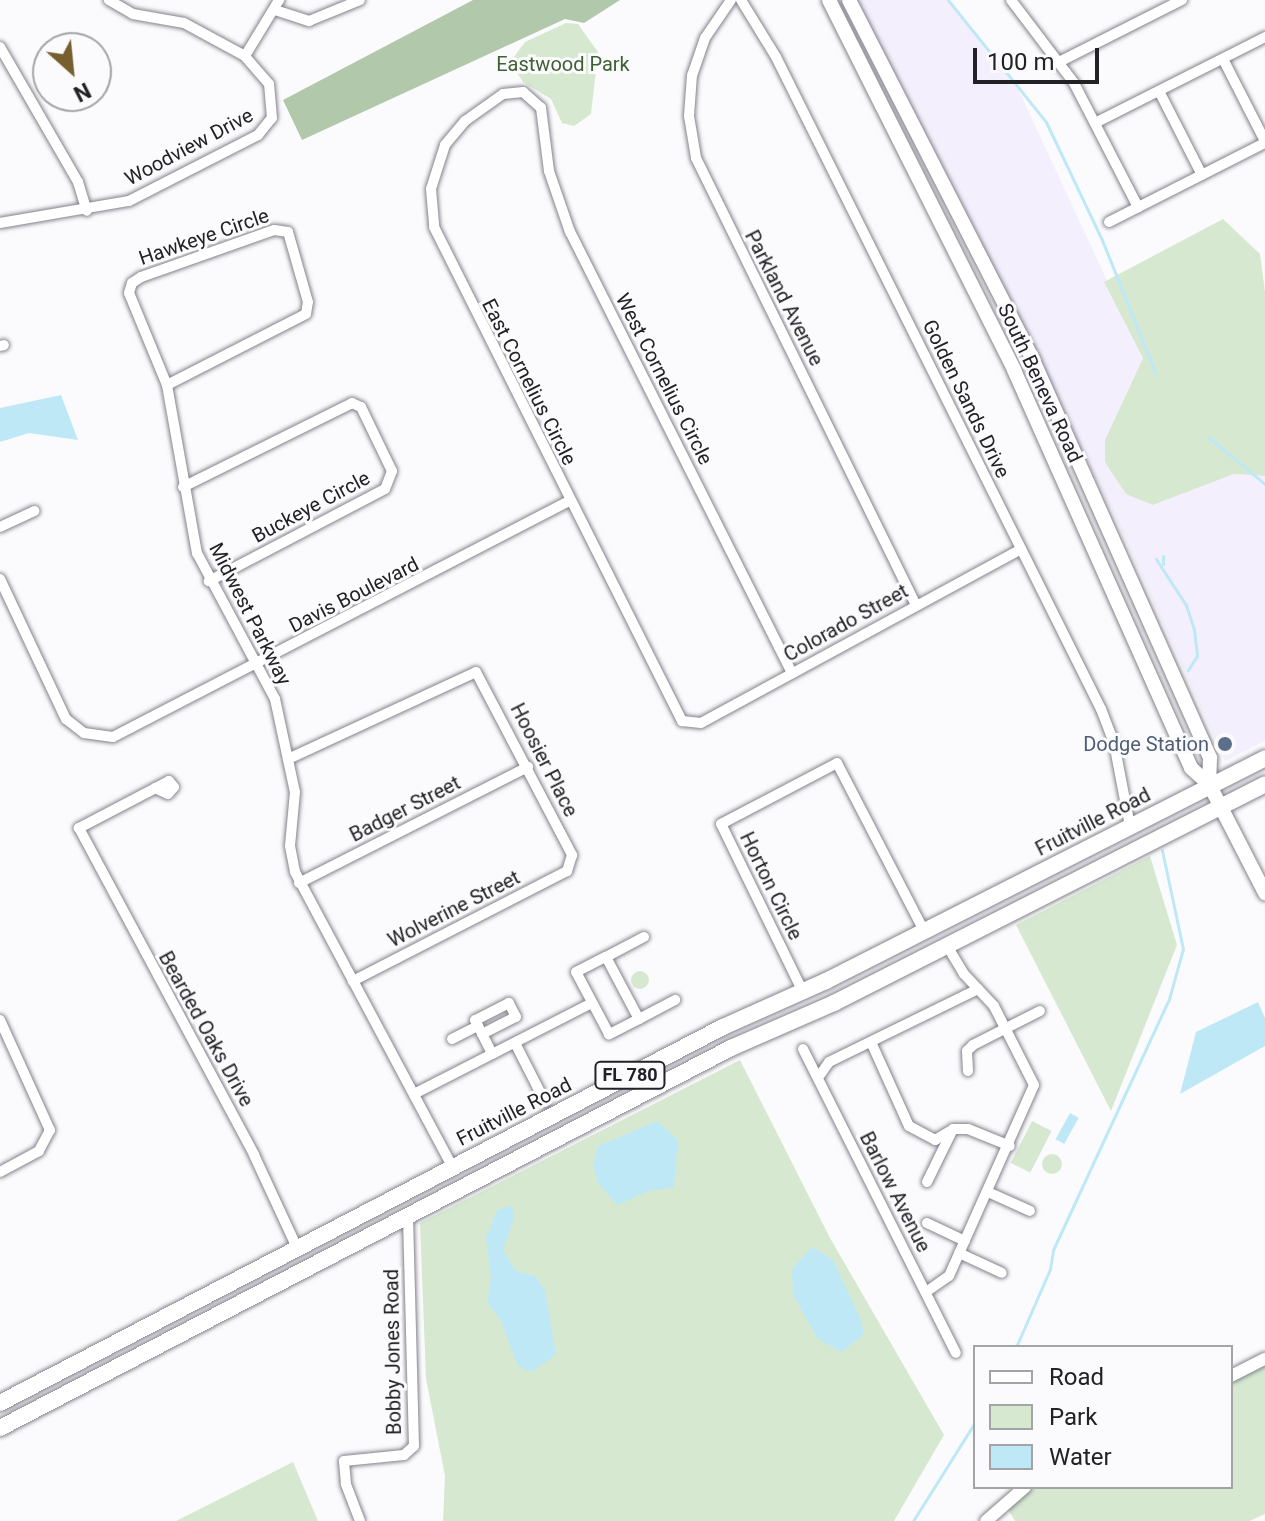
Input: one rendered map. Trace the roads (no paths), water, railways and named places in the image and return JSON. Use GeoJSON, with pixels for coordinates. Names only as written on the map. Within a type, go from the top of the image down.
{"type":"FeatureCollection","features":[{"type":"Feature","properties":{"kind":"main road","name":"South Beneva Road"},"geometry":{"type":"LineString","coordinates":[[829,0],[1014,370],[1191,768],[1209,784],[1265,893]]}},
{"type":"Feature","properties":{"kind":"main road","name":"South Beneva Road"},"geometry":{"type":"LineString","coordinates":[[849,0],[1033,360],[1210,758],[1209,784]]}},
{"type":"Feature","properties":{"kind":"main road","name":"Fruitville Road"},"geometry":{"type":"LineString","coordinates":[[0,1403],[298,1250],[452,1166],[1265,758]]}},
{"type":"Feature","properties":{"kind":"main road","name":"FL 780"},"geometry":{"type":"LineString","coordinates":[[0,1428],[731,1048],[893,973],[1265,784]]}},
{"type":"Feature","properties":{"kind":"main road"},"geometry":{"type":"LineString","coordinates":[[947,946],[974,906]]}},
{"type":"Feature","properties":{"kind":"main road"},"geometry":{"type":"LineString","coordinates":[[893,973],[924,931]]}},
{"type":"Feature","properties":{"kind":"main road"},"geometry":{"type":"LineString","coordinates":[[427,1205],[452,1166]]}},
{"type":"Feature","properties":{"kind":"street"},"geometry":{"type":"LineString","coordinates":[[109,0],[133,14],[184,23],[245,56],[277,5],[309,21],[360,0]]}},
{"type":"Feature","properties":{"kind":"street","name":"Parkland Avenue"},"geometry":{"type":"LineString","coordinates":[[731,0],[705,38],[692,75],[689,116],[696,158],[916,605]]}},
{"type":"Feature","properties":{"kind":"street","name":"Golden Sands Drive"},"geometry":{"type":"LineString","coordinates":[[741,0],[776,57],[1109,727],[1130,826]]}},
{"type":"Feature","properties":{"kind":"street"},"geometry":{"type":"LineString","coordinates":[[1059,62],[1182,0]]}},
{"type":"Feature","properties":{"kind":"street"},"geometry":{"type":"LineString","coordinates":[[1016,1],[1059,62],[1095,123],[1138,207]]}},
{"type":"Feature","properties":{"kind":"street"},"geometry":{"type":"LineString","coordinates":[[1095,123],[1265,37]]}},
{"type":"Feature","properties":{"kind":"street"},"geometry":{"type":"LineString","coordinates":[[0,47],[78,182],[87,211]]}},
{"type":"Feature","properties":{"kind":"street","name":"Woodview Drive"},"geometry":{"type":"LineString","coordinates":[[0,223],[87,211],[144,195],[263,132],[272,118],[275,101],[264,75],[245,56]]}},
{"type":"Feature","properties":{"kind":"street"},"geometry":{"type":"LineString","coordinates":[[1109,222],[1265,142],[1223,59]]}},
{"type":"Feature","properties":{"kind":"street"},"geometry":{"type":"LineString","coordinates":[[1159,91],[1202,175]]}},
{"type":"Feature","properties":{"kind":"street","name":"East Cornelius Circle"},"geometry":{"type":"LineString","coordinates":[[529,94],[503,94],[453,133],[435,167],[432,215],[443,253],[681,724]]}},
{"type":"Feature","properties":{"kind":"street","name":"West Cornelius Circle"},"geometry":{"type":"LineString","coordinates":[[529,94],[541,108],[549,171],[570,232],[792,673]]}},
{"type":"Feature","properties":{"kind":"street","name":"Hawkeye Circle"},"geometry":{"type":"LineString","coordinates":[[130,286],[141,277],[277,229],[292,236],[309,305],[306,314],[167,385]]}},
{"type":"Feature","properties":{"kind":"street","name":"Midwest Parkway"},"geometry":{"type":"LineString","coordinates":[[130,286],[167,385],[191,533],[209,581],[259,664],[275,699],[295,792],[290,846],[299,883],[452,1166]]}},
{"type":"Feature","properties":{"kind":"street","name":"Buckeye Circle"},"geometry":{"type":"LineString","coordinates":[[183,487],[352,403],[361,407],[392,471],[385,489],[209,581]]}},
{"type":"Feature","properties":{"kind":"street","name":"Davis Boulevard"},"geometry":{"type":"LineString","coordinates":[[0,579],[73,726],[93,736],[113,737],[569,501]]}},
{"type":"Feature","properties":{"kind":"street"},"geometry":{"type":"LineString","coordinates":[[0,527],[35,511]]}},
{"type":"Feature","properties":{"kind":"street","name":"Colorado Street"},"geometry":{"type":"LineString","coordinates":[[681,724],[792,673],[1021,549]]}},
{"type":"Feature","properties":{"kind":"street","name":"Hoosier Place"},"geometry":{"type":"LineString","coordinates":[[288,759],[476,672],[572,855],[571,867]]}},
{"type":"Feature","properties":{"kind":"street","name":"Horton Circle"},"geometry":{"type":"LineString","coordinates":[[803,992],[721,824],[837,763],[924,931]]}},
{"type":"Feature","properties":{"kind":"street","name":"Badger Street"},"geometry":{"type":"LineString","coordinates":[[299,883],[528,767]]}},
{"type":"Feature","properties":{"kind":"street","name":"Bearded Oaks Drive"},"geometry":{"type":"LineString","coordinates":[[155,788],[79,828],[254,1155],[298,1250]]}},
{"type":"Feature","properties":{"kind":"street","name":"Wolverine Street"},"geometry":{"type":"LineString","coordinates":[[353,981],[571,867]]}},
{"type":"Feature","properties":{"kind":"street"},"geometry":{"type":"LineString","coordinates":[[644,937],[576,972],[609,1034],[675,1000]]}},
{"type":"Feature","properties":{"kind":"street"},"geometry":{"type":"LineString","coordinates":[[926,1292],[949,1276],[1010,1146],[1034,1085],[1006,1027],[947,946]]}},
{"type":"Feature","properties":{"kind":"street"},"geometry":{"type":"LineString","coordinates":[[606,957],[639,1019]]}},
{"type":"Feature","properties":{"kind":"street"},"geometry":{"type":"LineString","coordinates":[[820,1075],[829,1062],[978,989]]}},
{"type":"Feature","properties":{"kind":"street"},"geometry":{"type":"LineString","coordinates":[[414,1094],[592,1003]]}},
{"type":"Feature","properties":{"kind":"street"},"geometry":{"type":"LineString","coordinates":[[968,1071],[967,1051],[1040,1011]]}},
{"type":"Feature","properties":{"kind":"street"},"geometry":{"type":"LineString","coordinates":[[0,1020],[50,1130],[39,1151],[0,1172]]}},
{"type":"Feature","properties":{"kind":"street"},"geometry":{"type":"LineString","coordinates":[[452,1039],[480,1030],[492,1054]]}},
{"type":"Feature","properties":{"kind":"street"},"geometry":{"type":"LineString","coordinates":[[871,1042],[909,1126],[926,1139],[968,1129],[1010,1146]]}},
{"type":"Feature","properties":{"kind":"street"},"geometry":{"type":"LineString","coordinates":[[515,1043],[545,1102]]}},
{"type":"Feature","properties":{"kind":"street","name":"Barlow Avenue"},"geometry":{"type":"LineString","coordinates":[[803,1049],[820,1075],[820,1086],[956,1353]]}},
{"type":"Feature","properties":{"kind":"street"},"geometry":{"type":"LineString","coordinates":[[927,1182],[950,1131]]}},
{"type":"Feature","properties":{"kind":"street"},"geometry":{"type":"LineString","coordinates":[[988,1192],[1030,1211]]}},
{"type":"Feature","properties":{"kind":"street","name":"Bobby Jones Road"},"geometry":{"type":"LineString","coordinates":[[360,1521],[346,1484],[344,1461],[404,1455],[414,1446],[408,1215]]}},
{"type":"Feature","properties":{"kind":"street"},"geometry":{"type":"LineString","coordinates":[[927,1223],[965,1241]]}},
{"type":"Feature","properties":{"kind":"street"},"geometry":{"type":"LineString","coordinates":[[959,1253],[1002,1273]]}},
{"type":"Feature","properties":{"kind":"street"},"geometry":{"type":"LineString","coordinates":[[1233,1375],[1265,1359]]}},
{"type":"Feature","properties":{"kind":"street"},"geometry":{"type":"LineString","coordinates":[[986,1521],[1023,1489]]}},
{"type":"Feature","properties":{"kind":"water"},"geometry":{"type":"Polygon","coordinates":[[[61,395],[78,440],[29,433],[0,442],[0,408],[61,395]]]}},
{"type":"Feature","properties":{"kind":"water"},"geometry":{"type":"Polygon","coordinates":[[[1258,1002],[1265,1018],[1265,1046],[1180,1094],[1196,1032],[1258,1002]]]}},
{"type":"Feature","properties":{"kind":"water"},"geometry":{"type":"Polygon","coordinates":[[[1070,1113],[1079,1118],[1064,1144],[1055,1139],[1070,1113]]]}},
{"type":"Feature","properties":{"kind":"water"},"geometry":{"type":"Polygon","coordinates":[[[657,1121],[678,1140],[674,1188],[651,1190],[617,1205],[598,1183],[593,1165],[598,1146],[657,1121]]]}},
{"type":"Feature","properties":{"kind":"water"},"geometry":{"type":"Polygon","coordinates":[[[512,1205],[514,1219],[503,1250],[516,1271],[535,1276],[545,1290],[556,1355],[531,1372],[518,1366],[500,1319],[487,1302],[491,1278],[486,1238],[497,1210],[512,1205]]]}},
{"type":"Feature","properties":{"kind":"water"},"geometry":{"type":"Polygon","coordinates":[[[812,1247],[833,1260],[861,1320],[864,1335],[841,1352],[817,1338],[793,1295],[792,1269],[812,1247]]]}},
{"type":"Feature","properties":{"kind":"waterway"},"geometry":{"type":"LineString","coordinates":[[948,0],[1046,122],[1102,240],[1156,374]]}},
{"type":"Feature","properties":{"kind":"waterway"},"geometry":{"type":"LineString","coordinates":[[1208,437],[1265,484]]}},
{"type":"Feature","properties":{"kind":"waterway"},"geometry":{"type":"LineString","coordinates":[[1163,556],[1163,564]]}},
{"type":"Feature","properties":{"kind":"waterway"},"geometry":{"type":"LineString","coordinates":[[1156,559],[1186,605],[1194,630],[1197,656],[1188,670]]}},
{"type":"Feature","properties":{"kind":"waterway"},"geometry":{"type":"LineString","coordinates":[[1017,1345],[1050,1269],[1053,1250],[1169,999],[1183,949],[1162,850]]}},
{"type":"Feature","properties":{"kind":"waterway"},"geometry":{"type":"LineString","coordinates":[[913,1521],[973,1425]]}},
{"type":"Feature","properties":{"kind":"place","name":"Dodge Station"},"geometry":{"type":"Point","coordinates":[1225,744]}},
{"type":"Feature","properties":{"kind":"park label","name":"Eastwood Park"},"geometry":{"type":"Point","coordinates":[563,64]}}]}
